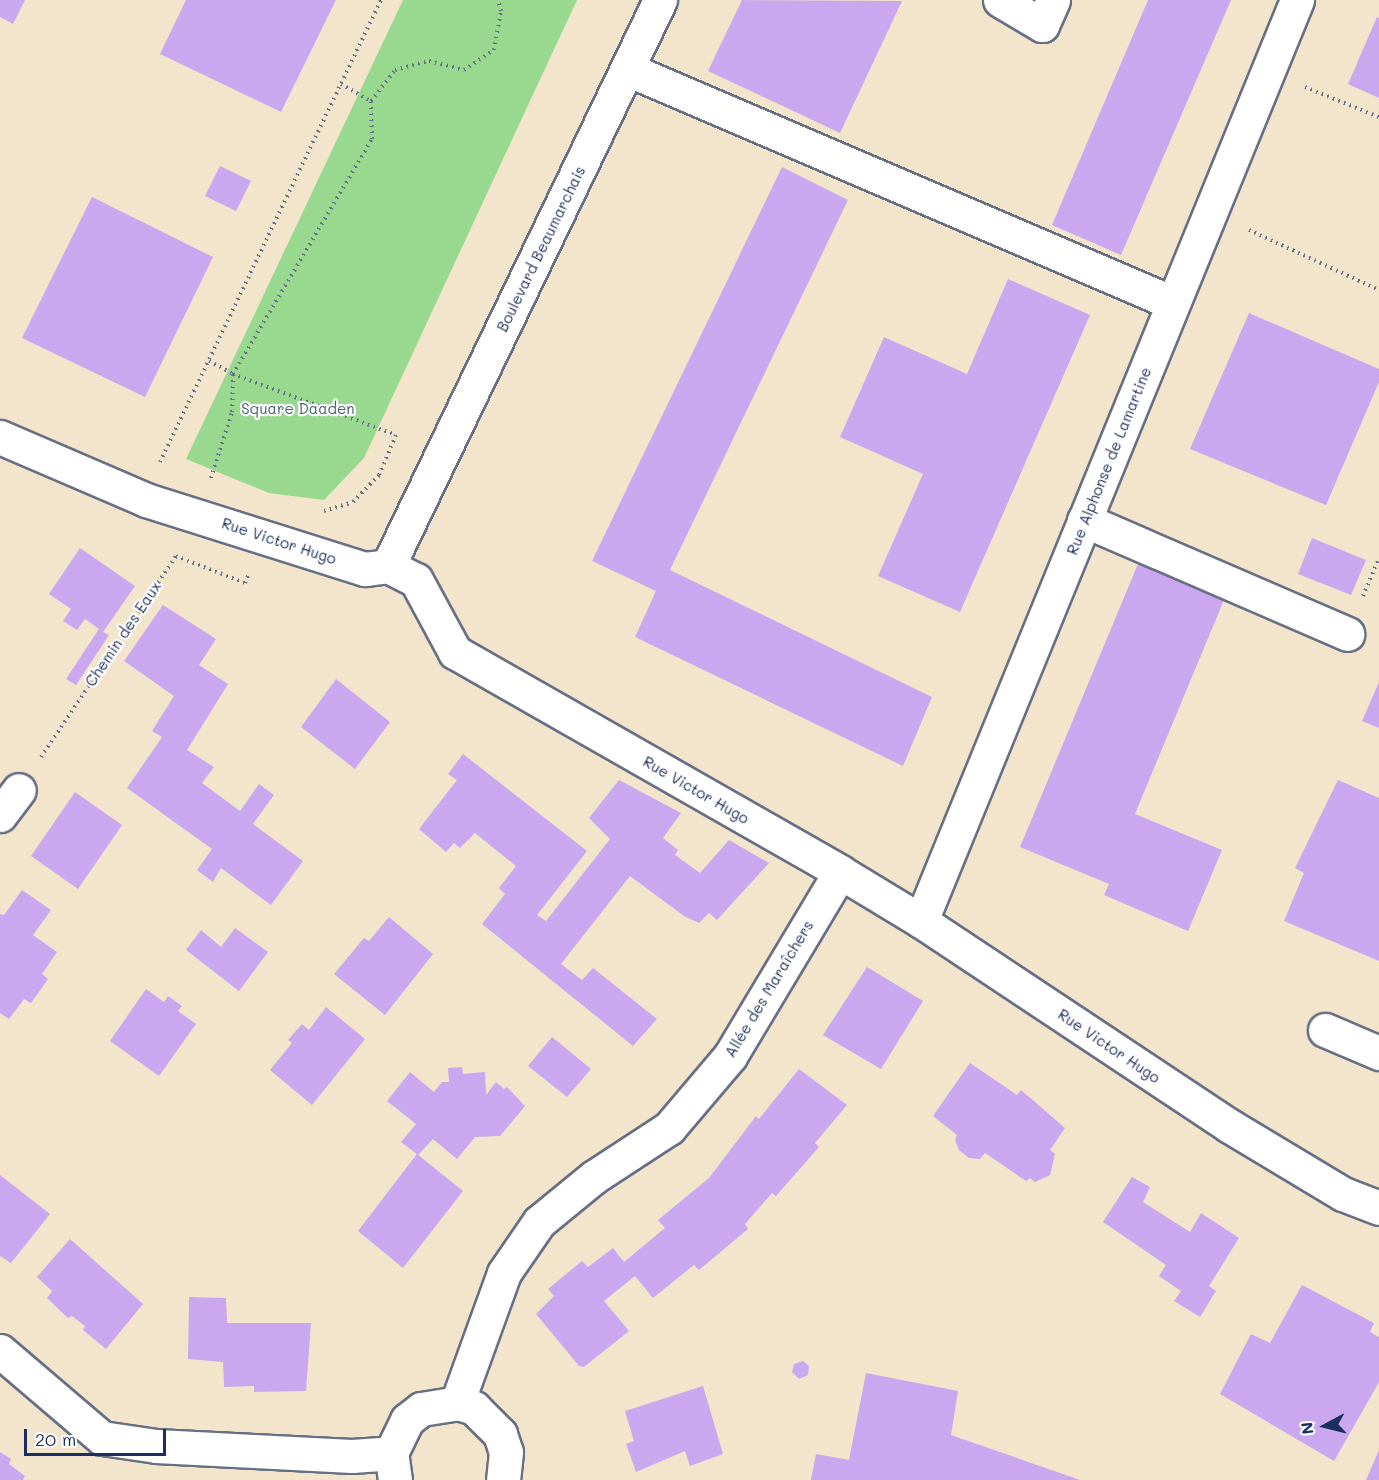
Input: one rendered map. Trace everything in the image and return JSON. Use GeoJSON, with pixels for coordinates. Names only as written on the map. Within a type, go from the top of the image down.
{"type":"FeatureCollection","features":[{"type":"Feature","properties":{"kind":"street","name":"Boulevard Beaumarchais"},"geometry":{"type":"LineString","coordinates":[[402,573],[422,497],[660,0]]}},
{"type":"Feature","properties":{"kind":"street"},"geometry":{"type":"LineString","coordinates":[[1000,0],[1042,25],[1053,0]]}},
{"type":"Feature","properties":{"kind":"street","name":"Rue Alphonse de Lamartine"},"geometry":{"type":"LineString","coordinates":[[921,921],[1297,0]]}},
{"type":"Feature","properties":{"kind":"street"},"geometry":{"type":"LineString","coordinates":[[627,69],[1173,303]]}},
{"type":"Feature","properties":{"kind":"street","name":"Rue Victor Hugo"},"geometry":{"type":"LineString","coordinates":[[0,437],[146,500],[365,569],[402,573],[455,652],[840,872],[921,921],[1228,1125],[1343,1194],[1379,1208]]}},
{"type":"Feature","properties":{"kind":"street"},"geometry":{"type":"LineString","coordinates":[[1084,520],[1347,634]]}},
{"type":"Feature","properties":{"kind":"street","name":"Allée des Maraîchers"},"geometry":{"type":"LineString","coordinates":[[456,1403],[504,1273],[539,1222],[594,1178],[669,1128],[730,1056],[840,872]]}},
{"type":"Feature","properties":{"kind":"street"},"geometry":{"type":"LineString","coordinates":[[1325,1030],[1379,1053]]}},
{"type":"Feature","properties":{"kind":"street"},"geometry":{"type":"LineString","coordinates":[[0,1351],[102,1438],[156,1446],[352,1456],[393,1466],[396,1435],[414,1415],[438,1403],[456,1403],[474,1408],[500,1434],[509,1477]]}},
{"type":"Feature","properties":{"kind":"path"},"geometry":{"type":"LineString","coordinates":[[158,466],[381,0]]}},
{"type":"Feature","properties":{"kind":"path"},"geometry":{"type":"LineString","coordinates":[[208,484],[232,412],[233,374],[372,139],[371,101],[394,70],[429,61],[464,70],[494,50],[501,11],[498,0]]}},
{"type":"Feature","properties":{"kind":"path"},"geometry":{"type":"LineString","coordinates":[[1268,71],[1379,117]]}},
{"type":"Feature","properties":{"kind":"path"},"geometry":{"type":"LineString","coordinates":[[341,84],[371,101]]}},
{"type":"Feature","properties":{"kind":"path"},"geometry":{"type":"LineString","coordinates":[[1211,212],[1379,290]]}},
{"type":"Feature","properties":{"kind":"path"},"geometry":{"type":"LineString","coordinates":[[209,361],[233,374],[396,435],[379,475],[353,502],[318,513]]}},
{"type":"Feature","properties":{"kind":"path"},"geometry":{"type":"LineString","coordinates":[[379,475],[422,497]]}},
{"type":"Feature","properties":{"kind":"path","name":"Chemin des Eaux"},"geometry":{"type":"LineString","coordinates":[[9,803],[176,556],[245,583],[264,536]]}},
{"type":"Feature","properties":{"kind":"green space","name":"Square Daaden"},"geometry":{"type":"Polygon","coordinates":[[[403,0],[577,0],[364,458],[324,500],[269,493],[186,459],[403,0]]]}},
{"type":"Feature","properties":{"kind":"building"},"geometry":{"type":"Polygon","coordinates":[[[0,0],[25,0],[13,24],[0,17],[0,0]]]}},
{"type":"Feature","properties":{"kind":"building"},"geometry":{"type":"Polygon","coordinates":[[[186,0],[336,0],[281,112],[160,54],[186,0]]]}},
{"type":"Feature","properties":{"kind":"building"},"geometry":{"type":"Polygon","coordinates":[[[742,0],[902,1],[840,133],[708,71],[742,0]]]}},
{"type":"Feature","properties":{"kind":"building"},"geometry":{"type":"Polygon","coordinates":[[[1148,0],[1231,0],[1121,255],[1052,225],[1148,0]]]}},
{"type":"Feature","properties":{"kind":"building"},"geometry":{"type":"Polygon","coordinates":[[[1377,17],[1379,18],[1379,98],[1348,84],[1377,17]]]}},
{"type":"Feature","properties":{"kind":"building"},"geometry":{"type":"Polygon","coordinates":[[[220,166],[251,181],[236,211],[205,196],[220,166]]]}},
{"type":"Feature","properties":{"kind":"building"},"geometry":{"type":"Polygon","coordinates":[[[782,167],[848,200],[670,570],[932,697],[903,766],[635,637],[656,591],[592,561],[782,167]]]}},
{"type":"Feature","properties":{"kind":"building"},"geometry":{"type":"Polygon","coordinates":[[[92,197],[213,257],[145,397],[22,338],[92,197]]]}},
{"type":"Feature","properties":{"kind":"building"},"geometry":{"type":"Polygon","coordinates":[[[1008,279],[1090,315],[960,612],[878,576],[923,474],[840,437],[884,337],[967,374],[1008,279]]]}},
{"type":"Feature","properties":{"kind":"building"},"geometry":{"type":"Polygon","coordinates":[[[1249,313],[1379,369],[1379,382],[1326,505],[1190,449],[1249,313]]]}},
{"type":"Feature","properties":{"kind":"building"},"geometry":{"type":"Polygon","coordinates":[[[1312,538],[1366,560],[1351,595],[1298,574],[1312,538]]]}},
{"type":"Feature","properties":{"kind":"building"},"geometry":{"type":"Polygon","coordinates":[[[80,548],[135,586],[103,632],[109,635],[76,685],[66,679],[99,629],[85,619],[77,630],[63,621],[71,609],[49,594],[80,548]]]}},
{"type":"Feature","properties":{"kind":"building"},"geometry":{"type":"Polygon","coordinates":[[[1140,559],[1226,595],[1135,814],[1222,850],[1188,931],[1104,895],[1109,884],[1020,847],[1140,559]]]}},
{"type":"Feature","properties":{"kind":"building"},"geometry":{"type":"Polygon","coordinates":[[[163,605],[216,639],[199,665],[228,684],[187,750],[214,767],[202,783],[240,811],[259,784],[274,795],[253,824],[303,861],[271,905],[221,868],[213,882],[197,870],[212,849],[127,788],[162,737],[152,731],[174,696],[124,661],[163,605]]]}},
{"type":"Feature","properties":{"kind":"building"},"geometry":{"type":"Polygon","coordinates":[[[336,679],[390,722],[355,769],[301,727],[336,679]]]}},
{"type":"Feature","properties":{"kind":"building"},"geometry":{"type":"Polygon","coordinates":[[[1379,682],[1379,728],[1362,721],[1379,682]]]}},
{"type":"Feature","properties":{"kind":"building"},"geometry":{"type":"Polygon","coordinates":[[[463,754],[587,851],[537,915],[546,921],[610,839],[589,818],[619,780],[681,813],[663,838],[678,850],[675,855],[700,873],[729,840],[769,863],[717,920],[709,913],[699,923],[684,916],[630,876],[561,964],[582,980],[593,968],[657,1019],[633,1046],[482,924],[505,894],[499,888],[516,866],[475,833],[460,848],[454,843],[446,852],[419,829],[457,780],[448,774],[463,754]]]}},
{"type":"Feature","properties":{"kind":"building"},"geometry":{"type":"Polygon","coordinates":[[[1338,780],[1379,798],[1379,961],[1284,921],[1304,873],[1295,868],[1338,780]]]}},
{"type":"Feature","properties":{"kind":"building"},"geometry":{"type":"Polygon","coordinates":[[[75,792],[122,825],[78,889],[31,856],[75,792]]]}},
{"type":"Feature","properties":{"kind":"building"},"geometry":{"type":"Polygon","coordinates":[[[22,890],[51,910],[33,935],[57,952],[42,974],[48,979],[31,1003],[24,999],[9,1019],[0,1013],[0,914],[4,915],[22,890]]]}},
{"type":"Feature","properties":{"kind":"building"},"geometry":{"type":"Polygon","coordinates":[[[389,917],[433,954],[385,1015],[334,974],[364,938],[369,941],[389,917]]]}},
{"type":"Feature","properties":{"kind":"building"},"geometry":{"type":"Polygon","coordinates":[[[235,928],[268,952],[239,991],[186,950],[201,930],[221,947],[235,928]]]}},
{"type":"Feature","properties":{"kind":"building"},"geometry":{"type":"Polygon","coordinates":[[[867,967],[923,1001],[881,1069],[823,1035],[867,967]]]}},
{"type":"Feature","properties":{"kind":"building"},"geometry":{"type":"Polygon","coordinates":[[[146,989],[164,1002],[168,996],[182,1006],[178,1011],[196,1024],[159,1076],[110,1041],[146,989]]]}},
{"type":"Feature","properties":{"kind":"building"},"geometry":{"type":"Polygon","coordinates":[[[326,1007],[365,1039],[312,1105],[270,1070],[292,1043],[288,1040],[302,1024],[309,1030],[326,1007]]]}},
{"type":"Feature","properties":{"kind":"building"},"geometry":{"type":"Polygon","coordinates":[[[552,1037],[591,1069],[567,1097],[528,1066],[552,1037]]]}},
{"type":"Feature","properties":{"kind":"building"},"geometry":{"type":"Polygon","coordinates":[[[970,1063],[1017,1095],[1021,1090],[1065,1128],[1050,1150],[1055,1154],[1050,1175],[1035,1182],[1030,1178],[1026,1181],[985,1153],[980,1159],[969,1158],[959,1150],[955,1140],[957,1135],[933,1116],[970,1063]]]}},
{"type":"Feature","properties":{"kind":"building"},"geometry":{"type":"Polygon","coordinates":[[[462,1067],[463,1074],[485,1072],[486,1095],[496,1082],[504,1089],[507,1087],[525,1106],[500,1136],[475,1137],[457,1159],[433,1139],[418,1155],[401,1142],[416,1124],[387,1101],[410,1072],[434,1092],[442,1082],[449,1082],[448,1068],[462,1067]]]}},
{"type":"Feature","properties":{"kind":"building"},"geometry":{"type":"Polygon","coordinates":[[[799,1069],[847,1105],[815,1143],[819,1147],[776,1196],[772,1193],[745,1224],[748,1229],[699,1270],[694,1265],[653,1298],[635,1276],[604,1301],[629,1331],[584,1367],[579,1366],[536,1314],[554,1296],[548,1289],[582,1261],[588,1267],[613,1248],[624,1262],[665,1228],[658,1220],[709,1178],[756,1116],[759,1119],[799,1069]]]}},
{"type":"Feature","properties":{"kind":"building"},"geometry":{"type":"Polygon","coordinates":[[[417,1154],[463,1191],[403,1268],[358,1231],[417,1154]]]}},
{"type":"Feature","properties":{"kind":"building"},"geometry":{"type":"Polygon","coordinates":[[[0,1175],[50,1214],[11,1263],[0,1256],[0,1175]]]}},
{"type":"Feature","properties":{"kind":"building"},"geometry":{"type":"Polygon","coordinates":[[[1132,1177],[1150,1187],[1143,1202],[1190,1232],[1201,1213],[1239,1238],[1209,1286],[1216,1291],[1200,1317],[1174,1301],[1181,1291],[1159,1276],[1166,1265],[1103,1222],[1132,1177]]]}},
{"type":"Feature","properties":{"kind":"building"},"geometry":{"type":"Polygon","coordinates":[[[70,1239],[143,1304],[106,1349],[83,1330],[85,1326],[72,1316],[68,1318],[47,1298],[52,1291],[37,1277],[70,1239]]]}},
{"type":"Feature","properties":{"kind":"building"},"geometry":{"type":"Polygon","coordinates":[[[1302,1285],[1374,1323],[1370,1332],[1379,1337],[1379,1382],[1334,1461],[1220,1394],[1251,1334],[1270,1343],[1302,1285]]]}},
{"type":"Feature","properties":{"kind":"building"},"geometry":{"type":"Polygon","coordinates":[[[189,1297],[226,1298],[227,1323],[311,1323],[306,1391],[254,1392],[254,1386],[224,1387],[223,1362],[188,1359],[189,1297]]]}},
{"type":"Feature","properties":{"kind":"building"},"geometry":{"type":"Polygon","coordinates":[[[803,1361],[809,1366],[808,1375],[799,1379],[792,1372],[794,1364],[803,1361]]]}},
{"type":"Feature","properties":{"kind":"building"},"geometry":{"type":"Polygon","coordinates":[[[866,1373],[958,1391],[951,1435],[1080,1480],[811,1480],[816,1454],[849,1460],[866,1373]]]}},
{"type":"Feature","properties":{"kind":"building"},"geometry":{"type":"Polygon","coordinates":[[[703,1386],[723,1454],[690,1466],[685,1451],[636,1472],[626,1444],[634,1441],[625,1411],[703,1386]]]}},
{"type":"Feature","properties":{"kind":"building"},"geometry":{"type":"Polygon","coordinates":[[[1379,1450],[1379,1480],[1366,1480],[1379,1450]]]}},
{"type":"Feature","properties":{"kind":"building"},"geometry":{"type":"Polygon","coordinates":[[[0,1452],[11,1459],[9,1464],[25,1476],[23,1480],[0,1480],[0,1452]]]}}]}
